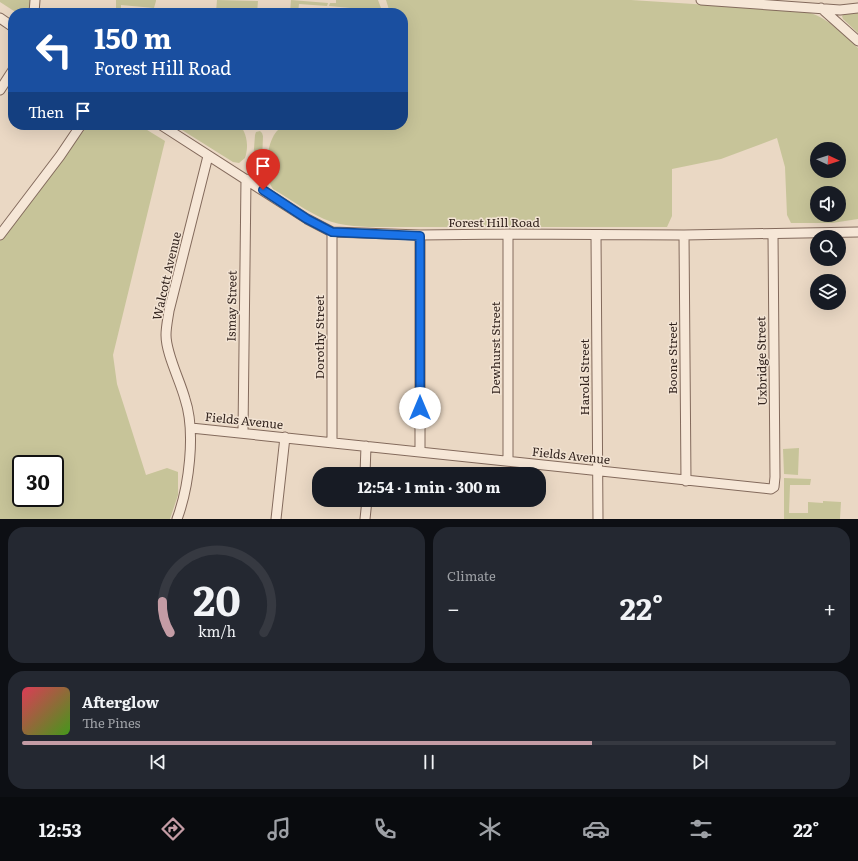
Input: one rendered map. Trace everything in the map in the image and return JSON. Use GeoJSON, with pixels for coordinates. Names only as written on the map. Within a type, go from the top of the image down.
{"type":"FeatureCollection","features":[{"type":"Feature","properties":{"kind":"street"},"geometry":{"type":"LineString","coordinates":[[700,0],[840,10],[858,8]]}},
{"type":"Feature","properties":{"kind":"street"},"geometry":{"type":"LineString","coordinates":[[821,8],[858,41]]}},
{"type":"Feature","properties":{"kind":"street"},"geometry":{"type":"LineString","coordinates":[[0,90],[8,78]]}},
{"type":"Feature","properties":{"kind":"street"},"geometry":{"type":"LineString","coordinates":[[0,235],[60,156],[78,130]]}},
{"type":"Feature","properties":{"kind":"street","name":"Forest Hill Road"},"geometry":{"type":"LineString","coordinates":[[169,130],[307,219],[332,232],[420,236],[508,234],[684,235],[858,232]]}},
{"type":"Feature","properties":{"kind":"street","name":"Walcott Avenue"},"geometry":{"type":"LineString","coordinates":[[177,519],[183,503],[191,428],[186,400],[171,356],[166,335],[170,311],[208,156]]}},
{"type":"Feature","properties":{"kind":"street","name":"Ismay Street"},"geometry":{"type":"LineString","coordinates":[[243,433],[246,179]]}},
{"type":"Feature","properties":{"kind":"street","name":"Dorothy Street"},"geometry":{"type":"LineString","coordinates":[[332,232],[332,442]]}},
{"type":"Feature","properties":{"kind":"street","name":"Dewhurst Street"},"geometry":{"type":"LineString","coordinates":[[508,234],[508,461]]}},
{"type":"Feature","properties":{"kind":"street","name":"Uxbridge Street"},"geometry":{"type":"LineString","coordinates":[[773,234],[774,488]]}},
{"type":"Feature","properties":{"kind":"street","name":"Harold Street"},"geometry":{"type":"LineString","coordinates":[[596,235],[598,519]]}},
{"type":"Feature","properties":{"kind":"street","name":"Boone Street"},"geometry":{"type":"LineString","coordinates":[[684,235],[686,480]]}},
{"type":"Feature","properties":{"kind":"street"},"geometry":{"type":"LineString","coordinates":[[420,236],[420,452]]}},
{"type":"Feature","properties":{"kind":"street","name":"Fields Avenue"},"geometry":{"type":"LineString","coordinates":[[191,428],[768,489],[774,488]]}},
{"type":"Feature","properties":{"kind":"street"},"geometry":{"type":"LineString","coordinates":[[276,519],[285,437]]}},
{"type":"Feature","properties":{"kind":"street"},"geometry":{"type":"LineString","coordinates":[[365,467],[366,446]]}},
{"type":"Feature","properties":{"kind":"street"},"geometry":{"type":"LineString","coordinates":[[366,519],[367,507]]}},
{"type":"Feature","properties":{"kind":"shaded area"},"geometry":{"type":"Polygon","coordinates":[[[0,0],[32,0],[31,8],[9,8],[0,2],[0,0]]]}},
{"type":"Feature","properties":{"kind":"shaded area"},"geometry":{"type":"Polygon","coordinates":[[[116,0],[156,0],[154,8],[121,5],[121,8],[116,8],[116,0]]]}},
{"type":"Feature","properties":{"kind":"shaded area"},"geometry":{"type":"Polygon","coordinates":[[[217,0],[258,1],[257,8],[216,8],[217,0]]]}},
{"type":"Feature","properties":{"kind":"shaded area"},"geometry":{"type":"Polygon","coordinates":[[[291,0],[328,3],[327,6],[299,4],[299,8],[290,8],[291,0]]]}},
{"type":"Feature","properties":{"kind":"shaded area"},"geometry":{"type":"Polygon","coordinates":[[[336,0],[378,0],[381,8],[329,6],[330,3],[336,3],[336,0]]]}},
{"type":"Feature","properties":{"kind":"shaded area"},"geometry":{"type":"Polygon","coordinates":[[[386,0],[631,0],[804,11],[827,21],[858,48],[858,219],[846,221],[846,186],[810,186],[810,222],[838,222],[791,223],[787,215],[785,167],[777,138],[721,159],[672,169],[672,216],[667,227],[369,227],[346,225],[331,222],[317,216],[273,189],[270,183],[267,167],[267,158],[271,141],[278,130],[408,130],[408,8],[388,8],[386,0]]]}},
{"type":"Feature","properties":{"kind":"shaded area"},"geometry":{"type":"Polygon","coordinates":[[[858,12],[858,33],[843,19],[842,16],[844,14],[858,12]]]}},
{"type":"Feature","properties":{"kind":"shaded area"},"geometry":{"type":"Polygon","coordinates":[[[84,130],[147,130],[165,141],[113,355],[117,384],[146,475],[167,468],[178,472],[178,495],[170,519],[0,519],[0,241],[84,130]]]}},
{"type":"Feature","properties":{"kind":"shaded area"},"geometry":{"type":"Polygon","coordinates":[[[182,130],[243,130],[247,140],[245,158],[239,163],[233,162],[182,130]]]}},
{"type":"Feature","properties":{"kind":"shaded area"},"geometry":{"type":"Polygon","coordinates":[[[260,131],[263,136],[262,162],[257,166],[254,165],[253,162],[255,135],[256,132],[260,131]]]}},
{"type":"Feature","properties":{"kind":"shaded area"},"geometry":{"type":"Polygon","coordinates":[[[799,448],[798,475],[784,474],[783,449],[799,448]]]}},
{"type":"Feature","properties":{"kind":"shaded area"},"geometry":{"type":"Polygon","coordinates":[[[784,478],[811,479],[810,485],[790,485],[789,513],[808,513],[808,502],[841,502],[840,519],[784,519],[784,478]]]}},
{"type":"Feature","properties":{"kind":"route"},"geometry":{"type":"LineString","coordinates":[[263,190],[307,219],[332,232],[420,236],[420,408]]}}]}
